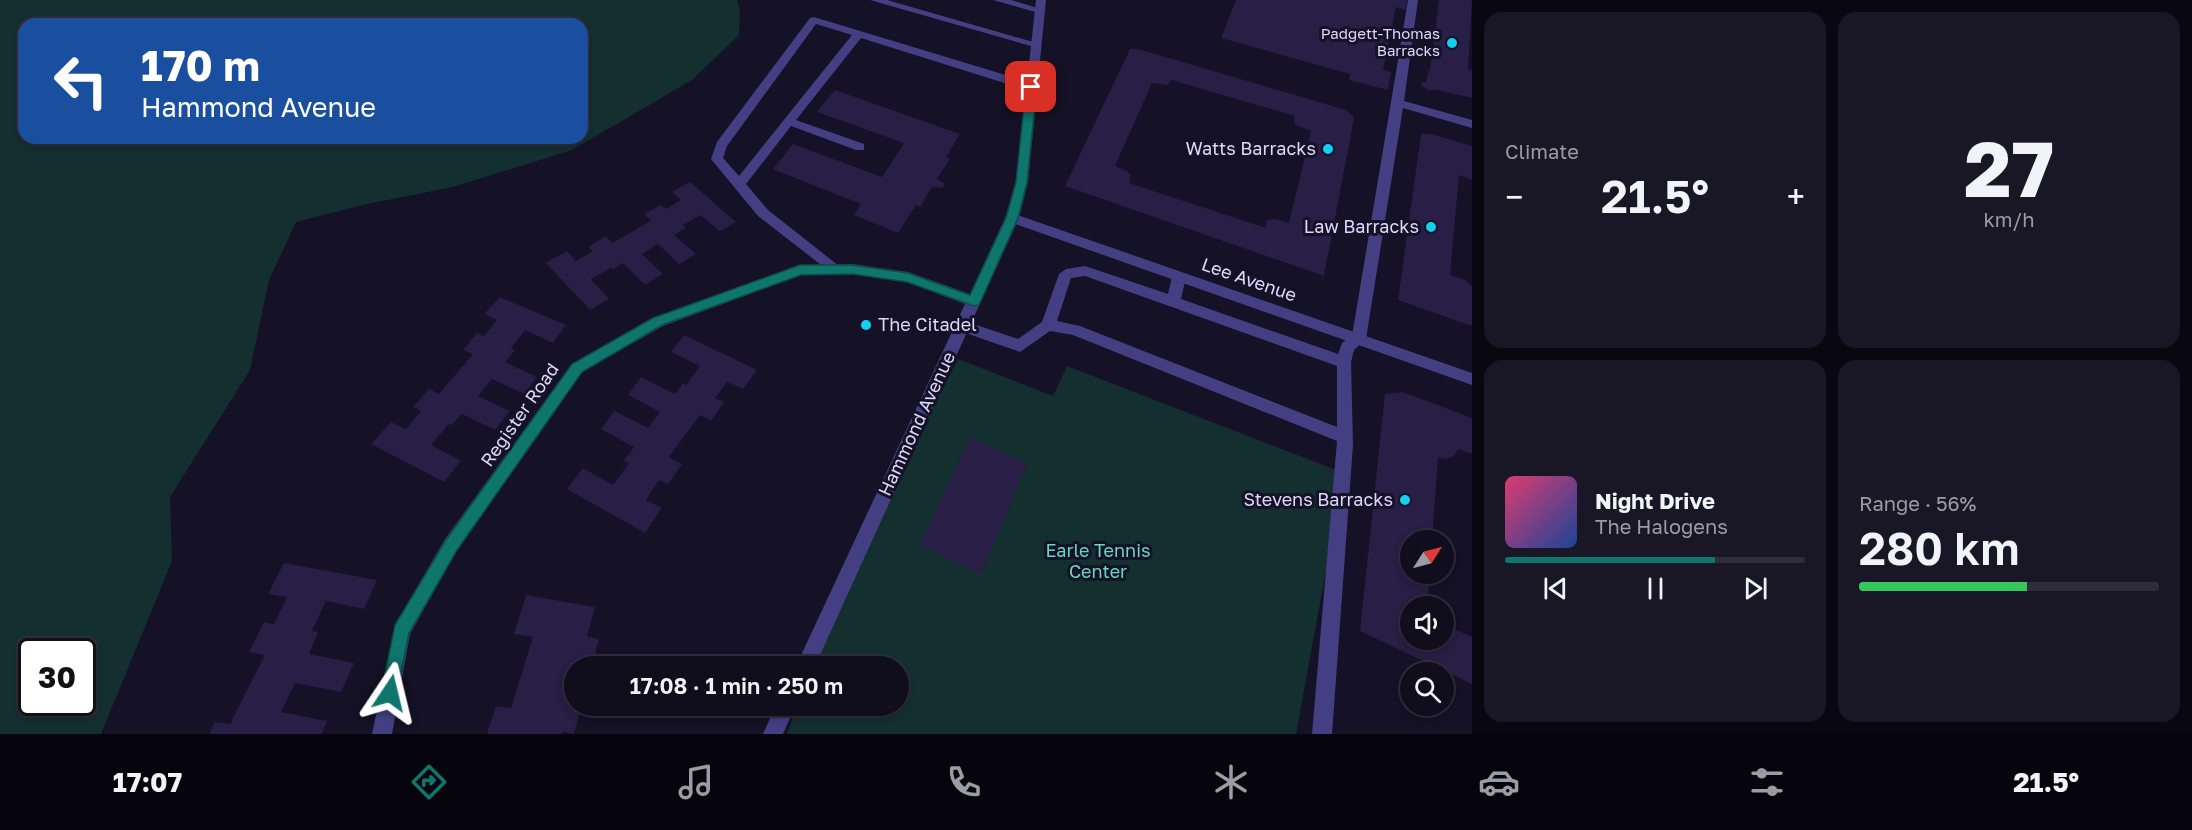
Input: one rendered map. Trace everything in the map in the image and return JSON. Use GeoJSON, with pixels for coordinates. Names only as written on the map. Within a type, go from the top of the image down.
{"type":"FeatureCollection","features":[{"type":"Feature","properties":{"kind":"street"},"geometry":{"type":"LineString","coordinates":[[875,0],[1035,44]]}},
{"type":"Feature","properties":{"kind":"street"},"geometry":{"type":"LineString","coordinates":[[998,0],[1040,5]]}},
{"type":"Feature","properties":{"kind":"street"},"geometry":{"type":"LineString","coordinates":[[1322,734],[1344,436],[1344,362],[1347,347],[1359,339],[1413,0]]}},
{"type":"Feature","properties":{"kind":"street","name":"Hammond Avenue"},"geometry":{"type":"LineString","coordinates":[[810,656],[1012,218],[1022,182],[1040,5]]}},
{"type":"Feature","properties":{"kind":"street"},"geometry":{"type":"LineString","coordinates":[[834,270],[764,213],[717,159],[721,144],[814,20],[1031,87]]}},
{"type":"Feature","properties":{"kind":"street"},"geometry":{"type":"LineString","coordinates":[[739,184],[858,34]]}},
{"type":"Feature","properties":{"kind":"street"},"geometry":{"type":"LineString","coordinates":[[1398,103],[1472,124]]}},
{"type":"Feature","properties":{"kind":"street"},"geometry":{"type":"LineString","coordinates":[[788,121],[860,147]]}},
{"type":"Feature","properties":{"kind":"street","name":"Lee Avenue"},"geometry":{"type":"LineString","coordinates":[[1012,218],[1472,380]]}},
{"type":"Feature","properties":{"kind":"street","name":"Register Road"},"geometry":{"type":"LineString","coordinates":[[382,734],[401,631],[451,545],[577,368],[658,322],[800,270],[852,270],[908,277],[974,301]]}},
{"type":"Feature","properties":{"kind":"street"},"geometry":{"type":"LineString","coordinates":[[962,326],[1020,346],[1048,325],[1066,274],[1085,271],[1344,362]]}},
{"type":"Feature","properties":{"kind":"street"},"geometry":{"type":"LineString","coordinates":[[1173,302],[1179,277]]}},
{"type":"Feature","properties":{"kind":"street"},"geometry":{"type":"LineString","coordinates":[[1048,325],[1075,330],[1344,436]]}},
{"type":"Feature","properties":{"kind":"street"},"geometry":{"type":"LineString","coordinates":[[773,734],[781,716]]}},
{"type":"Feature","properties":{"kind":"green space"},"geometry":{"type":"Polygon","coordinates":[[[0,0],[737,0],[740,11],[739,35],[692,80],[588,141],[588,18],[18,18],[18,144],[582,144],[572,150],[453,187],[367,204],[296,222],[269,280],[250,370],[170,497],[172,561],[101,734],[0,734],[0,0]]]}},
{"type":"Feature","properties":{"kind":"green space","name":"Earle Tennis Center"},"geometry":{"type":"Polygon","coordinates":[[[958,359],[1053,396],[1067,366],[1344,473],[1296,734],[787,734],[793,716],[909,716],[909,656],[817,656],[901,468],[958,359]]]}},
{"type":"Feature","properties":{"kind":"building"},"geometry":{"type":"Polygon","coordinates":[[[1236,0],[1407,0],[1406,10],[1396,7],[1383,70],[1391,72],[1388,90],[1349,80],[1350,74],[1221,38],[1236,0]]]}},
{"type":"Feature","properties":{"kind":"building","name":"Padgett-Thomas Barracks"},"geometry":{"type":"Polygon","coordinates":[[[1439,0],[1472,0],[1468,69],[1472,70],[1472,98],[1428,90],[1422,86],[1421,83],[1426,82],[1428,71],[1430,71],[1439,0]]]}},
{"type":"Feature","properties":{"kind":"building","name":"Watts Barracks"},"geometry":{"type":"Polygon","coordinates":[[[1130,49],[1138,49],[1346,110],[1354,118],[1324,276],[1065,186],[1130,49]],[[1171,80],[1168,85],[1152,83],[1115,166],[1131,175],[1129,183],[1266,228],[1266,221],[1275,219],[1289,223],[1311,131],[1298,126],[1294,122],[1295,116],[1171,80]]]}},
{"type":"Feature","properties":{"kind":"building"},"geometry":{"type":"Polygon","coordinates":[[[835,90],[960,134],[946,157],[950,159],[937,179],[945,184],[942,188],[932,187],[920,207],[916,205],[898,233],[854,215],[861,204],[773,169],[793,144],[882,177],[904,143],[817,112],[835,90]]]}},
{"type":"Feature","properties":{"kind":"building","name":"Law Barracks"},"geometry":{"type":"Polygon","coordinates":[[[1421,134],[1431,134],[1472,146],[1472,180],[1459,175],[1450,275],[1465,280],[1472,286],[1472,326],[1398,300],[1421,134]]]}},
{"type":"Feature","properties":{"kind":"building"},"geometry":{"type":"Polygon","coordinates":[[[690,182],[736,222],[720,231],[700,215],[683,225],[686,228],[674,235],[696,254],[679,264],[658,244],[642,254],[663,274],[645,285],[623,263],[613,270],[611,268],[591,279],[609,299],[590,310],[546,263],[567,251],[576,261],[593,251],[588,247],[606,236],[612,243],[651,221],[644,214],[661,205],[666,209],[681,200],[672,192],[690,182]]]}},
{"type":"Feature","properties":{"kind":"building"},"geometry":{"type":"Polygon","coordinates":[[[500,297],[566,325],[553,343],[525,330],[511,348],[515,350],[505,362],[537,377],[524,394],[492,379],[478,396],[510,411],[495,430],[462,414],[452,425],[449,424],[431,445],[461,461],[444,482],[371,444],[391,422],[406,429],[421,411],[413,407],[429,389],[439,394],[473,354],[463,350],[477,333],[484,336],[497,320],[484,314],[500,297]]]}},
{"type":"Feature","properties":{"kind":"building"},"geometry":{"type":"Polygon","coordinates":[[[684,335],[757,370],[743,389],[727,382],[715,398],[724,402],[711,421],[700,415],[669,457],[682,464],[668,484],[659,480],[646,500],[662,508],[645,533],[567,489],[583,468],[613,485],[629,463],[624,461],[634,447],[601,429],[614,411],[648,428],[660,412],[628,395],[641,377],[675,394],[683,383],[686,385],[700,366],[671,352],[684,335]]]}},
{"type":"Feature","properties":{"kind":"building","name":"Stevens Barracks"},"geometry":{"type":"Polygon","coordinates":[[[1403,392],[1472,418],[1472,454],[1458,449],[1454,456],[1446,459],[1438,457],[1433,530],[1400,530],[1400,584],[1429,584],[1428,596],[1400,596],[1400,650],[1360,631],[1385,394],[1403,392]]]}},
{"type":"Feature","properties":{"kind":"building"},"geometry":{"type":"Polygon","coordinates":[[[970,437],[1027,463],[981,575],[920,545],[970,437]]]}},
{"type":"Feature","properties":{"kind":"building"},"geometry":{"type":"Polygon","coordinates":[[[284,563],[377,580],[364,609],[326,601],[312,631],[318,632],[309,654],[354,663],[341,692],[295,683],[281,712],[327,721],[322,734],[209,734],[215,722],[230,724],[265,655],[249,652],[264,622],[274,624],[287,597],[268,594],[284,563]]]}},
{"type":"Feature","properties":{"kind":"building"},"geometry":{"type":"Polygon","coordinates":[[[526,595],[595,607],[587,636],[599,639],[595,656],[564,656],[564,716],[579,716],[574,734],[563,732],[562,734],[487,734],[496,706],[511,708],[533,637],[514,634],[526,595]]]}},
{"type":"Feature","properties":{"kind":"building","name":"Stevens Barracks"},"geometry":{"type":"Polygon","coordinates":[[[1454,629],[1472,637],[1472,684],[1454,675],[1454,662],[1426,662],[1400,650],[1454,650],[1454,629]]]}},
{"type":"Feature","properties":{"kind":"place","name":"Padgett-Thomas Barracks"},"geometry":{"type":"Point","coordinates":[1452,43]}},
{"type":"Feature","properties":{"kind":"place","name":"Watts Barracks"},"geometry":{"type":"Point","coordinates":[1328,149]}},
{"type":"Feature","properties":{"kind":"place","name":"Law Barracks"},"geometry":{"type":"Point","coordinates":[1431,227]}},
{"type":"Feature","properties":{"kind":"place","name":"The Citadel"},"geometry":{"type":"Point","coordinates":[866,325]}},
{"type":"Feature","properties":{"kind":"place","name":"Stevens Barracks"},"geometry":{"type":"Point","coordinates":[1405,500]}},
{"type":"Feature","properties":{"kind":"route"},"geometry":{"type":"LineString","coordinates":[[390,693],[401,631],[451,545],[577,368],[658,322],[800,270],[852,270],[908,277],[974,301],[1012,218],[1022,182],[1031,87]]}}]}
